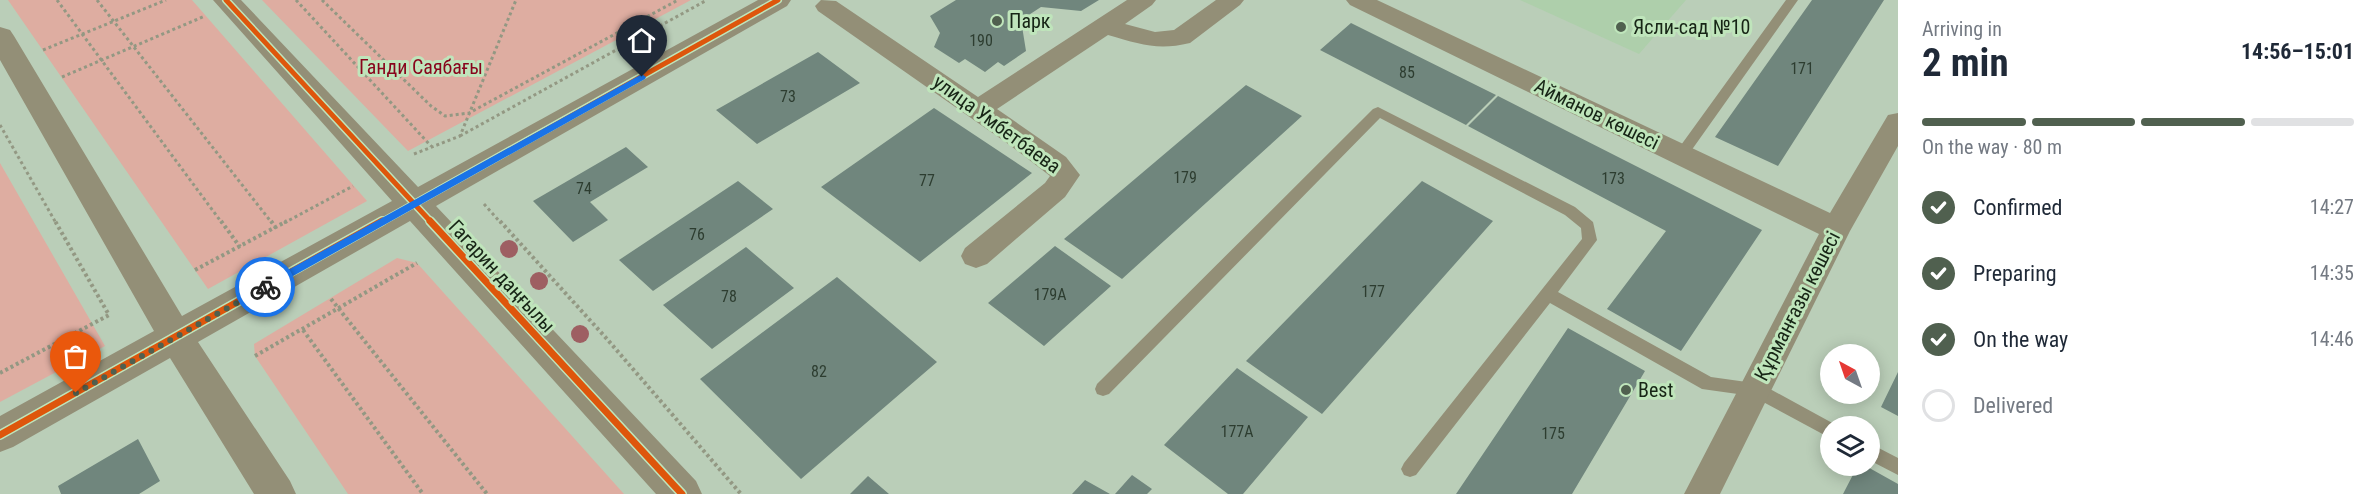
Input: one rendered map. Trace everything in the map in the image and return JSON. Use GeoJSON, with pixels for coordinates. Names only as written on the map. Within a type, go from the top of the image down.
{"type":"FeatureCollection","features":[{"type":"Feature","properties":{"kind":"street"},"geometry":{"type":"LineString","coordinates":[[0,435],[778,0]]}},
{"type":"Feature","properties":{"kind":"street"},"geometry":{"type":"LineString","coordinates":[[978,109],[1144,0]]}},
{"type":"Feature","properties":{"kind":"street"},"geometry":{"type":"LineString","coordinates":[[1105,26],[1155,40],[1181,37],[1233,0]]}},
{"type":"Feature","properties":{"kind":"street","name":"Айманов көшесі"},"geometry":{"type":"LineString","coordinates":[[1358,0],[1836,229]]}},
{"type":"Feature","properties":{"kind":"street","name":"улица Умбетбаева"},"geometry":{"type":"LineString","coordinates":[[827,6],[978,109],[1047,158],[1066,175],[1055,190],[976,256]]}},
{"type":"Feature","properties":{"kind":"street","name":"Гагарин даңғылы"},"geometry":{"type":"LineString","coordinates":[[216,8],[413,205],[682,494]]}},
{"type":"Feature","properties":{"kind":"street"},"geometry":{"type":"LineString","coordinates":[[0,36],[176,337],[276,494]]}},
{"type":"Feature","properties":{"kind":"street","name":"Құрманғазы көшесі"},"geometry":{"type":"LineString","coordinates":[[1702,494],[1836,229],[1898,122]]}},
{"type":"Feature","properties":{"kind":"lane"},"geometry":{"type":"LineString","coordinates":[[1681,154],[1792,0]]}},
{"type":"Feature","properties":{"kind":"lane"},"geometry":{"type":"LineString","coordinates":[[1103,389],[1378,112],[1570,212],[1588,226],[1590,240],[1410,469]]}},
{"type":"Feature","properties":{"kind":"lane"},"geometry":{"type":"LineString","coordinates":[[1547,294],[1708,384],[1755,389],[1820,425]]}},
{"type":"Feature","properties":{"kind":"lane"},"geometry":{"type":"LineString","coordinates":[[1880,457],[1898,467]]}},
{"type":"Feature","properties":{"kind":"path"},"geometry":{"type":"LineString","coordinates":[[57,0],[240,247]]}},
{"type":"Feature","properties":{"kind":"path"},"geometry":{"type":"LineString","coordinates":[[97,0],[276,228]]}},
{"type":"Feature","properties":{"kind":"path"},"geometry":{"type":"LineString","coordinates":[[43,50],[165,0]]}},
{"type":"Feature","properties":{"kind":"path"},"geometry":{"type":"LineString","coordinates":[[296,0],[431,146]]}},
{"type":"Feature","properties":{"kind":"path"},"geometry":{"type":"LineString","coordinates":[[322,0],[431,106],[445,116],[469,113],[678,0]]}},
{"type":"Feature","properties":{"kind":"path"},"geometry":{"type":"LineString","coordinates":[[460,136],[516,0]]}},
{"type":"Feature","properties":{"kind":"path"},"geometry":{"type":"LineString","coordinates":[[414,154],[460,136],[707,0]]}},
{"type":"Feature","properties":{"kind":"path"},"geometry":{"type":"LineString","coordinates":[[62,77],[134,47],[216,8]]}},
{"type":"Feature","properties":{"kind":"path"},"geometry":{"type":"LineString","coordinates":[[0,125],[109,315],[0,373]]}},
{"type":"Feature","properties":{"kind":"path"},"geometry":{"type":"LineString","coordinates":[[195,270],[353,186]]}},
{"type":"Feature","properties":{"kind":"path"},"geometry":{"type":"LineString","coordinates":[[484,204],[607,339],[741,494]]}},
{"type":"Feature","properties":{"kind":"path"},"geometry":{"type":"LineString","coordinates":[[255,356],[417,263]]}},
{"type":"Feature","properties":{"kind":"path"},"geometry":{"type":"LineString","coordinates":[[331,299],[487,494]]}},
{"type":"Feature","properties":{"kind":"path"},"geometry":{"type":"LineString","coordinates":[[303,330],[423,494]]}},
{"type":"Feature","properties":{"kind":"path"},"geometry":{"type":"LineString","coordinates":[[0,367],[10,368]]}},
{"type":"Feature","properties":{"kind":"shaded area","name":"Ясли-сад №10"},"geometry":{"type":"Polygon","coordinates":[[[1520,0],[1686,0],[1639,54],[1520,0]]]}},
{"type":"Feature","properties":{"kind":"green space"},"geometry":{"type":"Polygon","coordinates":[[[8,0],[192,0],[367,201],[208,289],[8,0]]]}},
{"type":"Feature","properties":{"kind":"green space","name":"Ганди Саябағы"},"geometry":{"type":"Polygon","coordinates":[[[262,0],[691,0],[408,151],[262,0]]]}},
{"type":"Feature","properties":{"kind":"green space"},"geometry":{"type":"Polygon","coordinates":[[[0,163],[105,346],[0,402],[0,163]]]}},
{"type":"Feature","properties":{"kind":"green space"},"geometry":{"type":"Polygon","coordinates":[[[397,258],[417,263],[624,494],[348,494],[255,356],[254,344],[397,258]]]}},
{"type":"Feature","properties":{"kind":"building"},"geometry":{"type":"Polygon","coordinates":[[[956,0],[1099,0],[1081,11],[1041,7],[1021,20],[1026,51],[1004,66],[998,62],[985,72],[965,59],[959,63],[934,47],[940,33],[930,16],[956,0]]]}},
{"type":"Feature","properties":{"kind":"building"},"geometry":{"type":"Polygon","coordinates":[[[1812,0],[1884,0],[1778,166],[1715,137],[1812,0]]]}},
{"type":"Feature","properties":{"kind":"building"},"geometry":{"type":"Polygon","coordinates":[[[1351,23],[1496,95],[1466,125],[1320,50],[1351,23]]]}},
{"type":"Feature","properties":{"kind":"building"},"geometry":{"type":"Polygon","coordinates":[[[818,52],[860,83],[757,144],[716,110],[818,52]]]}},
{"type":"Feature","properties":{"kind":"building"},"geometry":{"type":"Polygon","coordinates":[[[1246,85],[1302,116],[1122,279],[1064,239],[1246,85]]]}},
{"type":"Feature","properties":{"kind":"building"},"geometry":{"type":"Polygon","coordinates":[[[1498,96],[1762,230],[1681,351],[1607,309],[1666,231],[1468,126],[1498,96]]]}},
{"type":"Feature","properties":{"kind":"building"},"geometry":{"type":"Polygon","coordinates":[[[934,108],[1032,173],[920,262],[821,187],[934,108]]]}},
{"type":"Feature","properties":{"kind":"building"},"geometry":{"type":"Polygon","coordinates":[[[626,147],[648,167],[590,202],[608,220],[573,242],[533,201],[626,147]]]}},
{"type":"Feature","properties":{"kind":"building"},"geometry":{"type":"Polygon","coordinates":[[[738,181],[773,209],[653,291],[619,260],[738,181]]]}},
{"type":"Feature","properties":{"kind":"building"},"geometry":{"type":"Polygon","coordinates":[[[1422,181],[1493,221],[1322,414],[1246,361],[1422,181]]]}},
{"type":"Feature","properties":{"kind":"building"},"geometry":{"type":"Polygon","coordinates":[[[1055,246],[1111,286],[1044,346],[988,303],[1055,246]]]}},
{"type":"Feature","properties":{"kind":"building"},"geometry":{"type":"Polygon","coordinates":[[[746,247],[794,288],[712,349],[663,305],[746,247]]]}},
{"type":"Feature","properties":{"kind":"building"},"geometry":{"type":"Polygon","coordinates":[[[837,277],[937,362],[801,479],[700,379],[837,277]]]}},
{"type":"Feature","properties":{"kind":"building"},"geometry":{"type":"Polygon","coordinates":[[[1568,328],[1645,371],[1572,494],[1456,494],[1568,328]]]}},
{"type":"Feature","properties":{"kind":"building"},"geometry":{"type":"Polygon","coordinates":[[[1237,368],[1308,417],[1243,494],[1228,494],[1164,445],[1237,368]]]}},
{"type":"Feature","properties":{"kind":"building"},"geometry":{"type":"Polygon","coordinates":[[[1898,372],[1898,416],[1881,407],[1898,372]]]}},
{"type":"Feature","properties":{"kind":"building"},"geometry":{"type":"Polygon","coordinates":[[[138,439],[160,481],[139,494],[61,494],[58,486],[138,439]]]}},
{"type":"Feature","properties":{"kind":"building"},"geometry":{"type":"Polygon","coordinates":[[[1880,474],[1898,484],[1898,494],[1843,494],[1852,476],[1880,476],[1880,474]]]}},
{"type":"Feature","properties":{"kind":"building"},"geometry":{"type":"Polygon","coordinates":[[[1132,475],[1152,489],[1147,494],[1115,494],[1132,475]]]}},
{"type":"Feature","properties":{"kind":"building"},"geometry":{"type":"Polygon","coordinates":[[[868,476],[889,494],[850,494],[868,476]]]}},
{"type":"Feature","properties":{"kind":"building"},"geometry":{"type":"Polygon","coordinates":[[[1085,480],[1110,494],[1072,494],[1085,480]]]}},
{"type":"Feature","properties":{"kind":"cycle path"},"geometry":{"type":"LineString","coordinates":[[226,0],[682,494]]}},
{"type":"Feature","properties":{"kind":"cycle path"},"geometry":{"type":"LineString","coordinates":[[0,435],[778,0]]}},
{"type":"Feature","properties":{"kind":"way so far"},"geometry":{"type":"LineString","coordinates":[[76,393],[265,287]]}},
{"type":"Feature","properties":{"kind":"place","name":"Парк"},"geometry":{"type":"Point","coordinates":[997,21]}},
{"type":"Feature","properties":{"kind":"place","name":"Ясли-сад №10"},"geometry":{"type":"Point","coordinates":[1621,27]}},
{"type":"Feature","properties":{"kind":"place","name":"Best"},"geometry":{"type":"Point","coordinates":[1626,390]}},
{"type":"Feature","properties":{"kind":"route"},"geometry":{"type":"LineString","coordinates":[[265,287],[642,77]]}}]}
